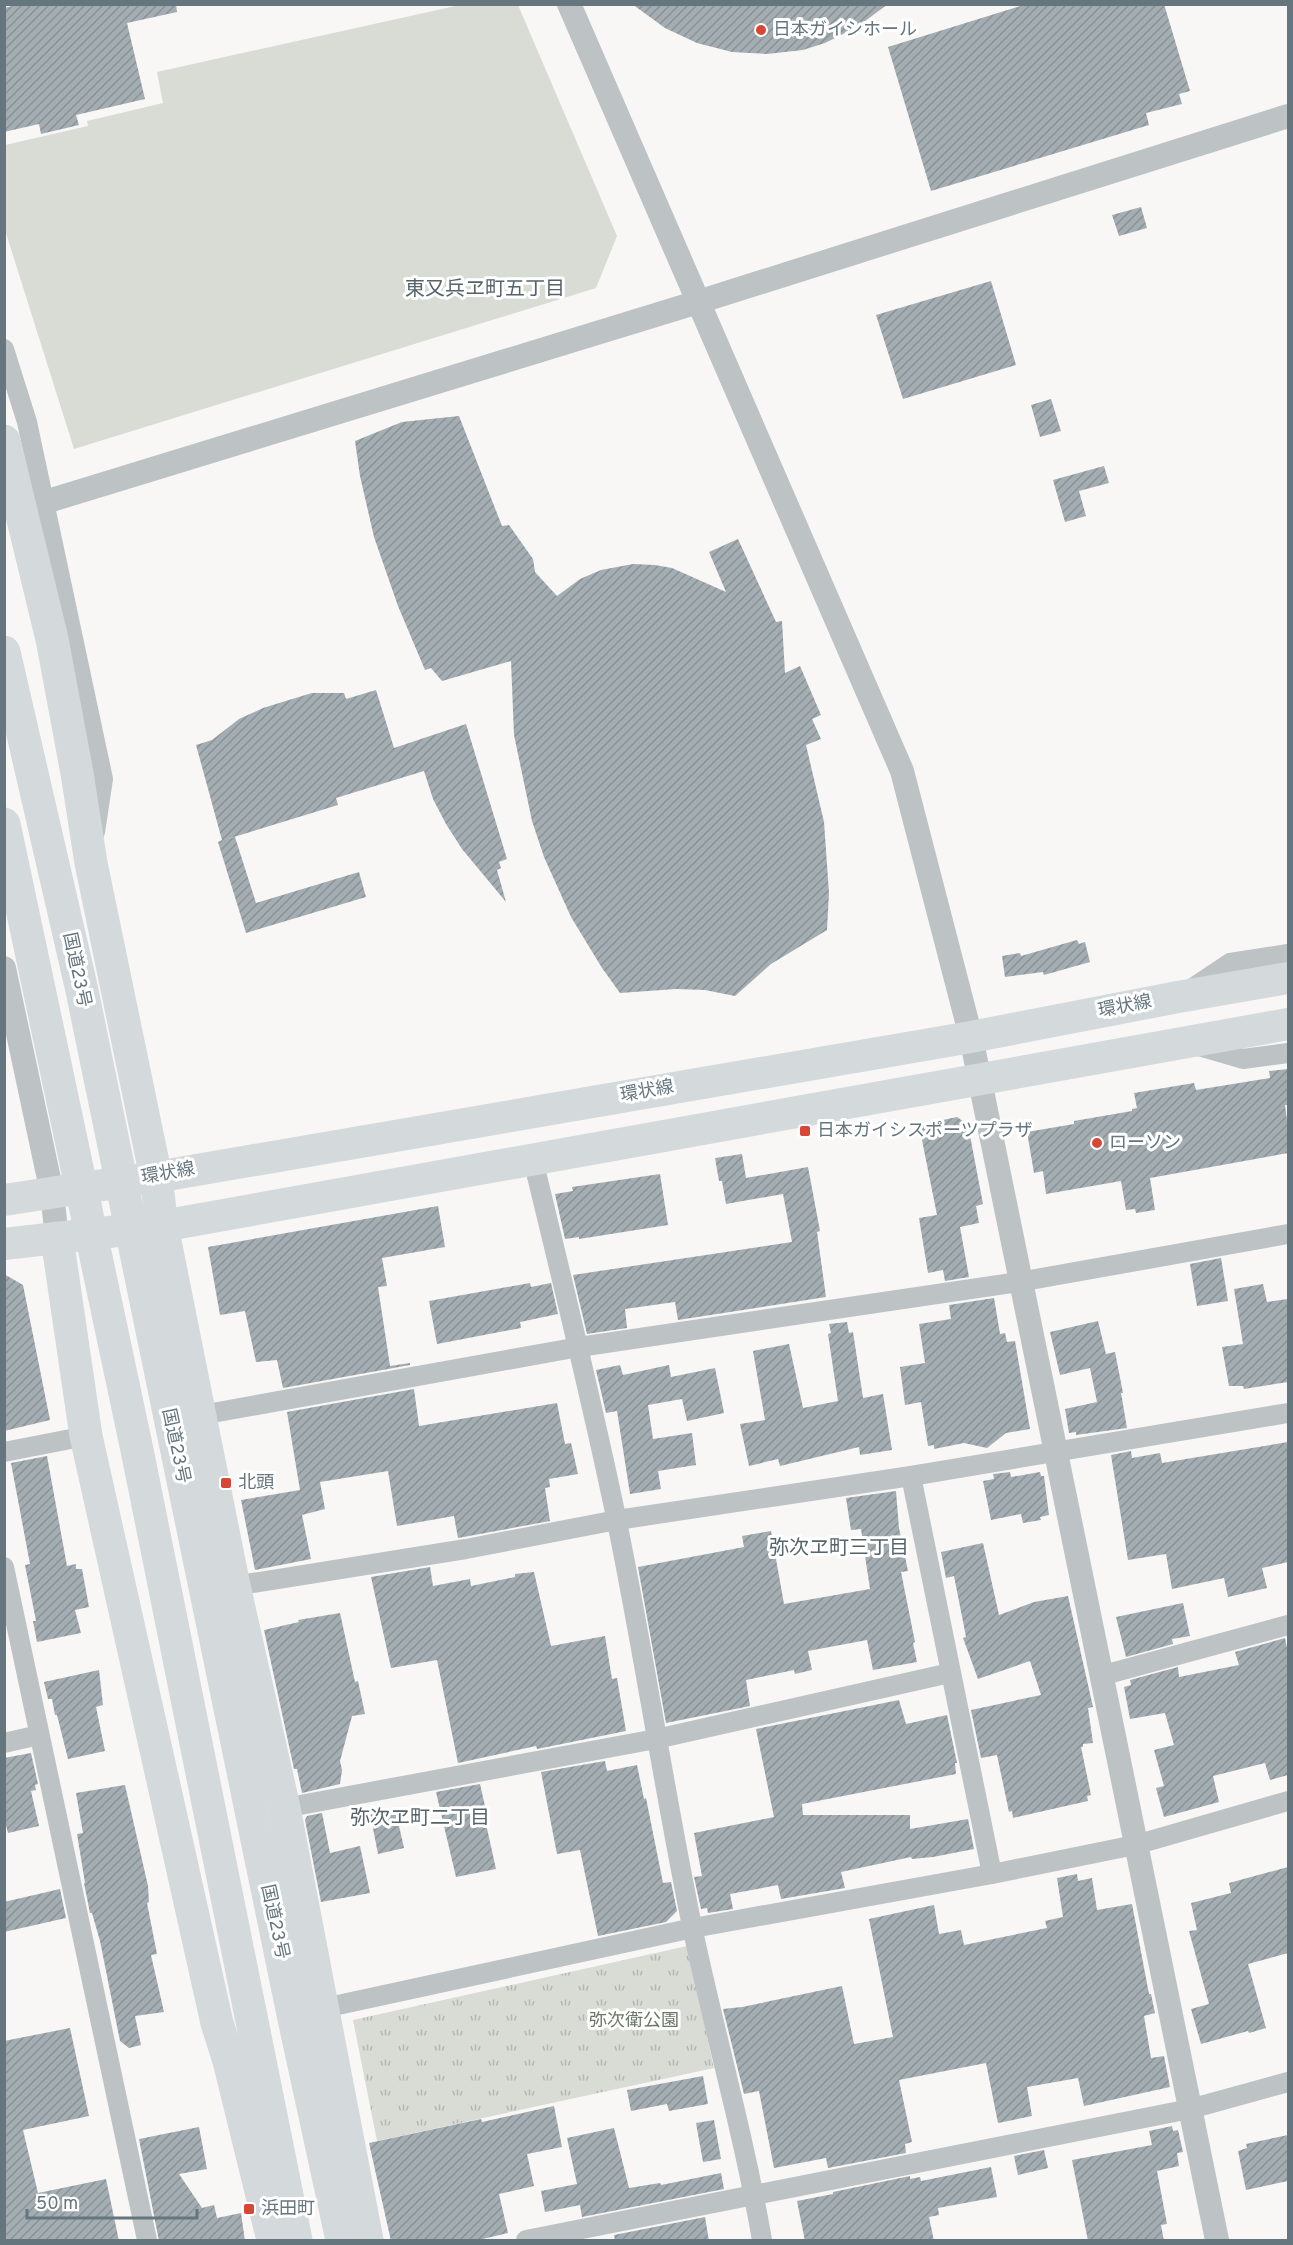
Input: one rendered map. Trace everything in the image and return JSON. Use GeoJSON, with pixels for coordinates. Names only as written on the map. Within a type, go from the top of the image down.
{"type":"FeatureCollection","features":[{"type":"Feature","properties":{"kind":"highway"},"geometry":{"type":"LineString","coordinates":[[4,441],[52,639],[91,863],[156,1177],[162,1226],[234,1586],[284,1808],[309,2014],[367,2241]]}},
{"type":"Feature","properties":{"kind":"highway","name":"国道23号"},"geometry":{"type":"LineString","coordinates":[[4,652],[81,986],[309,2014],[342,2241]]}},
{"type":"Feature","properties":{"kind":"highway"},"geometry":{"type":"LineString","coordinates":[[4,824],[135,1438],[296,2241]]}},
{"type":"Feature","properties":{"kind":"highway"},"geometry":{"type":"LineString","coordinates":[[57,1238],[86,1436],[217,2024],[229,2061],[273,2241]]}},
{"type":"Feature","properties":{"kind":"main road","name":"環状線"},"geometry":{"type":"LineString","coordinates":[[4,1200],[156,1177],[971,1037],[1288,978]]}},
{"type":"Feature","properties":{"kind":"main road"},"geometry":{"type":"LineString","coordinates":[[4,1244],[162,1226],[978,1082],[1288,1024]]}},
{"type":"Feature","properties":{"kind":"street"},"geometry":{"type":"LineString","coordinates":[[569,4],[902,771],[971,1037],[978,1082],[1217,2241]]}},
{"type":"Feature","properties":{"kind":"street"},"geometry":{"type":"LineString","coordinates":[[45,502],[698,302],[1288,116]]}},
{"type":"Feature","properties":{"kind":"street"},"geometry":{"type":"LineString","coordinates":[[4,349],[27,422],[104,779],[91,863]]}},
{"type":"Feature","properties":{"kind":"street"},"geometry":{"type":"LineString","coordinates":[[1178,997],[1230,963],[1288,954]]}},
{"type":"Feature","properties":{"kind":"street"},"geometry":{"type":"LineString","coordinates":[[4,968],[52,1193],[57,1238]]}},
{"type":"Feature","properties":{"kind":"street"},"geometry":{"type":"LineString","coordinates":[[1187,1042],[1243,1059],[1288,1053]]}},
{"type":"Feature","properties":{"kind":"street"},"geometry":{"type":"LineString","coordinates":[[533,1160],[579,1347],[617,1520],[693,1928],[755,2195],[762,2241]]}},
{"type":"Feature","properties":{"kind":"street"},"geometry":{"type":"LineString","coordinates":[[201,1415],[579,1347],[1019,1282],[1288,1234]]}},
{"type":"Feature","properties":{"kind":"street"},"geometry":{"type":"LineString","coordinates":[[234,1586],[466,1549],[617,1520],[911,1476],[1288,1413]]}},
{"type":"Feature","properties":{"kind":"street"},"geometry":{"type":"LineString","coordinates":[[4,1452],[86,1436]]}},
{"type":"Feature","properties":{"kind":"street"},"geometry":{"type":"LineString","coordinates":[[911,1476],[992,1874]]}},
{"type":"Feature","properties":{"kind":"street"},"geometry":{"type":"LineString","coordinates":[[4,1567],[147,2241]]}},
{"type":"Feature","properties":{"kind":"street"},"geometry":{"type":"LineString","coordinates":[[1100,1676],[1288,1625]]}},
{"type":"Feature","properties":{"kind":"street"},"geometry":{"type":"LineString","coordinates":[[284,1808],[656,1739],[950,1673]]}},
{"type":"Feature","properties":{"kind":"street"},"geometry":{"type":"LineString","coordinates":[[4,1743],[39,1735]]}},
{"type":"Feature","properties":{"kind":"street"},"geometry":{"type":"LineString","coordinates":[[309,2014],[693,1928],[992,1874],[1135,1845],[1288,1801]]}},
{"type":"Feature","properties":{"kind":"street"},"geometry":{"type":"LineString","coordinates":[[526,2241],[1190,2109],[1288,2082]]}},
{"type":"Feature","properties":{"kind":"green space"},"geometry":{"type":"Polygon","coordinates":[[[460,5],[518,5],[617,236],[596,288],[74,449],[5,230],[5,145],[88,126],[87,121],[163,103],[157,72],[460,5]]]}},
{"type":"Feature","properties":{"kind":"green space","name":"弥次衛公園"},"geometry":{"type":"Polygon","coordinates":[[[687,1946],[714,2068],[377,2141],[353,2020],[687,1946]]]}},
{"type":"Feature","properties":{"kind":"building"},"geometry":{"type":"Polygon","coordinates":[[[20,4],[176,4],[177,12],[127,23],[145,99],[76,115],[79,125],[41,134],[39,124],[4,132],[4,8],[20,4]]]}},
{"type":"Feature","properties":{"kind":"building","name":"日本ガイシホール"},"geometry":{"type":"Polygon","coordinates":[[[632,4],[888,4],[857,27],[825,43],[803,50],[767,54],[732,52],[697,43],[665,28],[632,4]]]}},
{"type":"Feature","properties":{"kind":"building"},"geometry":{"type":"Polygon","coordinates":[[[1027,4],[1164,4],[1190,91],[1179,94],[1182,104],[1146,113],[1149,125],[931,191],[888,47],[1027,4]]]}},
{"type":"Feature","properties":{"kind":"building"},"geometry":{"type":"Polygon","coordinates":[[[1141,207],[1147,228],[1119,236],[1112,215],[1141,207]]]}},
{"type":"Feature","properties":{"kind":"building"},"geometry":{"type":"Polygon","coordinates":[[[991,281],[1016,365],[903,399],[876,315],[991,281]]]}},
{"type":"Feature","properties":{"kind":"building"},"geometry":{"type":"Polygon","coordinates":[[[1051,399],[1061,431],[1040,437],[1031,405],[1051,399]]]}},
{"type":"Feature","properties":{"kind":"building"},"geometry":{"type":"Polygon","coordinates":[[[459,416],[502,526],[509,525],[533,559],[535,572],[557,596],[580,579],[601,570],[633,564],[672,568],[726,592],[709,552],[738,539],[776,622],[782,621],[785,673],[800,666],[821,715],[812,719],[821,739],[806,745],[824,822],[829,893],[827,930],[771,964],[735,996],[705,990],[676,989],[620,993],[571,917],[544,857],[532,821],[514,735],[511,661],[442,681],[431,668],[425,670],[398,606],[374,537],[360,476],[355,441],[402,422],[459,416]]]}},
{"type":"Feature","properties":{"kind":"building"},"geometry":{"type":"Polygon","coordinates":[[[1104,466],[1109,483],[1079,491],[1086,516],[1065,522],[1053,480],[1104,466]]]}},
{"type":"Feature","properties":{"kind":"building"},"geometry":{"type":"Polygon","coordinates":[[[376,690],[394,748],[466,724],[507,859],[499,862],[501,868],[497,870],[506,902],[462,849],[446,824],[433,799],[424,771],[336,798],[338,805],[224,840],[235,837],[256,903],[359,872],[366,897],[246,933],[218,842],[222,840],[196,745],[212,740],[239,719],[289,700],[312,693],[344,693],[346,699],[376,690]]]}},
{"type":"Feature","properties":{"kind":"building"},"geometry":{"type":"Polygon","coordinates":[[[1077,940],[1079,944],[1085,942],[1090,962],[1044,975],[1043,972],[1005,977],[1002,956],[1020,953],[1021,956],[1077,940]]]}},
{"type":"Feature","properties":{"kind":"building"},"geometry":{"type":"Polygon","coordinates":[[[1288,1069],[1288,1105],[1285,1105],[1288,1153],[1150,1178],[1155,1210],[1136,1213],[1135,1209],[1126,1210],[1121,1181],[1046,1194],[1043,1171],[1034,1173],[1027,1132],[1132,1111],[1137,1108],[1134,1093],[1194,1083],[1196,1090],[1270,1078],[1269,1071],[1288,1069]]]}},
{"type":"Feature","properties":{"kind":"building"},"geometry":{"type":"Polygon","coordinates":[[[957,1117],[968,1125],[983,1204],[976,1206],[979,1223],[960,1227],[969,1277],[945,1281],[943,1270],[928,1273],[919,1218],[937,1215],[919,1125],[957,1117]]]}},
{"type":"Feature","properties":{"kind":"building"},"geometry":{"type":"Polygon","coordinates":[[[742,1154],[746,1178],[808,1167],[820,1231],[817,1232],[826,1297],[678,1320],[675,1302],[625,1309],[627,1328],[587,1334],[573,1275],[792,1242],[783,1194],[726,1204],[715,1158],[742,1154]]]}},
{"type":"Feature","properties":{"kind":"building"},"geometry":{"type":"Polygon","coordinates":[[[660,1174],[668,1225],[579,1239],[579,1237],[565,1239],[555,1194],[573,1191],[572,1187],[660,1174]]]}},
{"type":"Feature","properties":{"kind":"building"},"geometry":{"type":"Polygon","coordinates":[[[438,1206],[445,1247],[382,1258],[387,1286],[378,1287],[390,1366],[410,1363],[410,1365],[283,1388],[277,1360],[256,1362],[245,1311],[220,1315],[208,1247],[438,1206]]]}},
{"type":"Feature","properties":{"kind":"building"},"geometry":{"type":"Polygon","coordinates":[[[1221,1258],[1228,1301],[1197,1306],[1190,1264],[1221,1258]]]}},
{"type":"Feature","properties":{"kind":"building"},"geometry":{"type":"Polygon","coordinates":[[[4,1274],[23,1285],[50,1420],[4,1431],[4,1274]]]}},
{"type":"Feature","properties":{"kind":"building"},"geometry":{"type":"Polygon","coordinates":[[[530,1283],[531,1287],[551,1283],[558,1314],[520,1322],[521,1328],[437,1344],[429,1301],[530,1283]]]}},
{"type":"Feature","properties":{"kind":"building"},"geometry":{"type":"Polygon","coordinates":[[[1263,1284],[1267,1302],[1288,1299],[1288,1382],[1244,1389],[1243,1386],[1229,1386],[1222,1347],[1243,1344],[1234,1289],[1263,1284]]]}},
{"type":"Feature","properties":{"kind":"building"},"geometry":{"type":"Polygon","coordinates":[[[994,1298],[1000,1334],[1005,1333],[1007,1342],[1015,1341],[1030,1429],[1006,1433],[987,1448],[964,1443],[934,1449],[934,1445],[928,1446],[921,1402],[905,1405],[900,1367],[925,1363],[919,1324],[951,1319],[949,1305],[994,1298]]]}},
{"type":"Feature","properties":{"kind":"building"},"geometry":{"type":"Polygon","coordinates":[[[1098,1321],[1106,1354],[1115,1352],[1127,1428],[1076,1435],[1076,1432],[1069,1433],[1065,1409],[1097,1402],[1090,1368],[1060,1375],[1050,1332],[1098,1321]]]}},
{"type":"Feature","properties":{"kind":"building"},"geometry":{"type":"Polygon","coordinates":[[[847,1322],[849,1333],[853,1332],[863,1398],[883,1394],[892,1450],[860,1455],[859,1447],[780,1466],[778,1459],[749,1466],[740,1424],[765,1420],[753,1351],[789,1344],[803,1408],[838,1401],[828,1334],[831,1333],[829,1324],[847,1322]]]}},
{"type":"Feature","properties":{"kind":"building"},"geometry":{"type":"Polygon","coordinates":[[[620,1365],[623,1375],[669,1365],[671,1377],[715,1368],[724,1413],[687,1421],[682,1399],[648,1405],[653,1439],[692,1433],[696,1465],[658,1471],[661,1489],[630,1494],[617,1411],[606,1413],[596,1370],[620,1365]]]}},
{"type":"Feature","properties":{"kind":"building"},"geometry":{"type":"Polygon","coordinates":[[[414,1389],[419,1426],[557,1403],[565,1444],[571,1443],[578,1474],[549,1479],[550,1487],[545,1488],[550,1521],[458,1538],[454,1516],[397,1526],[388,1471],[320,1482],[325,1509],[302,1515],[311,1559],[255,1570],[241,1500],[300,1490],[287,1412],[414,1389]]]}},
{"type":"Feature","properties":{"kind":"building"},"geometry":{"type":"Polygon","coordinates":[[[1288,1442],[1288,1562],[1262,1568],[1267,1588],[1228,1597],[1224,1578],[1172,1589],[1166,1554],[1128,1560],[1111,1455],[1131,1451],[1132,1458],[1160,1453],[1162,1463],[1288,1442]]]}},
{"type":"Feature","properties":{"kind":"building"},"geometry":{"type":"Polygon","coordinates":[[[47,1456],[67,1566],[76,1564],[76,1569],[82,1569],[89,1607],[75,1610],[81,1633],[37,1642],[33,1621],[36,1621],[25,1565],[30,1564],[11,1463],[47,1456]]]}},
{"type":"Feature","properties":{"kind":"building"},"geometry":{"type":"Polygon","coordinates":[[[1010,1472],[1011,1477],[1040,1472],[1041,1476],[1044,1476],[1049,1515],[1040,1517],[1041,1520],[1023,1523],[1021,1514],[991,1520],[983,1481],[994,1479],[993,1474],[1010,1472]]]}},
{"type":"Feature","properties":{"kind":"building"},"geometry":{"type":"Polygon","coordinates":[[[896,1491],[899,1528],[908,1571],[901,1572],[917,1662],[873,1670],[867,1640],[808,1651],[812,1670],[795,1674],[794,1670],[746,1680],[750,1706],[666,1723],[638,1567],[744,1547],[742,1536],[771,1531],[784,1604],[870,1589],[861,1529],[851,1530],[846,1498],[896,1491]]]}},
{"type":"Feature","properties":{"kind":"building"},"geometry":{"type":"Polygon","coordinates":[[[983,1543],[999,1615],[1034,1602],[1068,1596],[1093,1707],[1088,1708],[1093,1743],[1083,1744],[1081,1747],[1091,1795],[1087,1796],[1088,1801],[1013,1818],[1012,1811],[1009,1812],[997,1755],[981,1758],[971,1710],[1041,1695],[1030,1661],[978,1679],[963,1638],[966,1637],[954,1576],[946,1578],[941,1552],[983,1543]]]}},
{"type":"Feature","properties":{"kind":"building"},"geometry":{"type":"Polygon","coordinates":[[[430,1567],[433,1586],[470,1579],[471,1586],[515,1577],[515,1574],[534,1572],[551,1646],[605,1636],[612,1679],[617,1678],[626,1731],[537,1749],[536,1746],[458,1763],[437,1660],[391,1668],[371,1577],[430,1567]]]}},
{"type":"Feature","properties":{"kind":"building"},"geometry":{"type":"Polygon","coordinates":[[[1183,1603],[1190,1636],[1172,1639],[1173,1644],[1126,1657],[1116,1617],[1183,1603]]]}},
{"type":"Feature","properties":{"kind":"building"},"geometry":{"type":"Polygon","coordinates":[[[340,1613],[355,1682],[358,1681],[365,1714],[352,1716],[340,1761],[342,1770],[340,1784],[302,1793],[297,1769],[294,1769],[264,1630],[299,1622],[298,1620],[340,1613]]]}},
{"type":"Feature","properties":{"kind":"building"},"geometry":{"type":"Polygon","coordinates":[[[1285,1638],[1288,1653],[1288,1775],[1270,1780],[1265,1763],[1213,1776],[1219,1802],[1164,1817],[1156,1788],[1164,1786],[1154,1750],[1174,1745],[1165,1713],[1130,1719],[1124,1687],[1131,1685],[1130,1680],[1178,1667],[1179,1677],[1239,1665],[1235,1652],[1285,1638]]]}},
{"type":"Feature","properties":{"kind":"building"},"geometry":{"type":"Polygon","coordinates":[[[99,1670],[103,1705],[96,1707],[105,1751],[68,1759],[57,1715],[55,1715],[52,1699],[48,1699],[44,1682],[99,1670]]]}},
{"type":"Feature","properties":{"kind":"building"},"geometry":{"type":"Polygon","coordinates":[[[899,1700],[906,1724],[947,1715],[957,1763],[955,1763],[956,1774],[802,1804],[803,1815],[910,1815],[910,1829],[968,1819],[974,1849],[933,1857],[912,1859],[911,1857],[841,1872],[845,1888],[781,1899],[778,1885],[730,1894],[733,1909],[708,1913],[707,1908],[701,1909],[694,1877],[702,1876],[694,1833],[774,1817],[756,1729],[899,1700]]]}},
{"type":"Feature","properties":{"kind":"building"},"geometry":{"type":"Polygon","coordinates":[[[31,1753],[38,1784],[35,1785],[36,1790],[31,1791],[39,1826],[8,1833],[4,1818],[4,1758],[31,1753]]]}},
{"type":"Feature","properties":{"kind":"building"},"geometry":{"type":"Polygon","coordinates":[[[605,1761],[607,1771],[637,1765],[663,1883],[671,1882],[677,1911],[666,1922],[598,1936],[580,1850],[557,1854],[541,1772],[605,1761]]]}},
{"type":"Feature","properties":{"kind":"building"},"geometry":{"type":"Polygon","coordinates":[[[480,1784],[485,1806],[482,1806],[496,1869],[456,1877],[436,1792],[480,1784]]]}},
{"type":"Feature","properties":{"kind":"building"},"geometry":{"type":"Polygon","coordinates":[[[125,1785],[148,1886],[149,1902],[147,1903],[157,1954],[151,1955],[164,2012],[135,2016],[141,2045],[129,2048],[120,2041],[100,1941],[92,1913],[90,1913],[77,1834],[83,1833],[76,1793],[125,1785]]]}},
{"type":"Feature","properties":{"kind":"building"},"geometry":{"type":"Polygon","coordinates":[[[395,1808],[404,1848],[378,1854],[370,1813],[395,1808]]]}},
{"type":"Feature","properties":{"kind":"building"},"geometry":{"type":"Polygon","coordinates":[[[322,1813],[330,1853],[360,1846],[370,1893],[321,1902],[305,1820],[307,1816],[322,1813]]]}},
{"type":"Feature","properties":{"kind":"building"},"geometry":{"type":"Polygon","coordinates":[[[1288,1867],[1288,1953],[1248,1964],[1266,2028],[1201,2044],[1191,2009],[1209,2004],[1189,1931],[1197,1930],[1191,1903],[1231,1893],[1229,1883],[1288,1867]]]}},
{"type":"Feature","properties":{"kind":"building"},"geometry":{"type":"Polygon","coordinates":[[[1077,1874],[1078,1881],[1092,1878],[1097,1910],[1132,1904],[1149,1994],[1151,1994],[1155,2013],[1144,2016],[1151,2058],[1164,2056],[1170,2087],[1084,2106],[1078,2078],[1027,2087],[1032,2116],[998,2123],[986,2063],[899,2080],[912,2142],[905,2144],[906,2153],[828,2168],[826,2158],[774,2168],[759,2091],[744,2094],[723,2009],[842,1986],[854,2044],[893,2037],[869,1919],[934,1905],[939,1934],[961,1930],[964,1945],[1047,1928],[1045,1921],[1063,1917],[1057,1878],[1077,1874]]]}},
{"type":"Feature","properties":{"kind":"building"},"geometry":{"type":"Polygon","coordinates":[[[60,1889],[66,1918],[4,1932],[4,1902],[60,1889]]]}},
{"type":"Feature","properties":{"kind":"building"},"geometry":{"type":"Polygon","coordinates":[[[70,2028],[89,2116],[23,2130],[38,2193],[106,2179],[119,2241],[4,2241],[4,2041],[70,2028]]]}},
{"type":"Feature","properties":{"kind":"building"},"geometry":{"type":"Polygon","coordinates":[[[703,2076],[708,2104],[669,2111],[667,2104],[631,2111],[627,2090],[703,2076]]]}},
{"type":"Feature","properties":{"kind":"building"},"geometry":{"type":"Polygon","coordinates":[[[554,2106],[562,2147],[527,2154],[534,2186],[499,2194],[508,2233],[474,2241],[391,2241],[369,2143],[554,2106]]]}},
{"type":"Feature","properties":{"kind":"building"},"geometry":{"type":"Polygon","coordinates":[[[714,2120],[721,2159],[703,2162],[696,2123],[714,2120]]]}},
{"type":"Feature","properties":{"kind":"building"},"geometry":{"type":"Polygon","coordinates":[[[1172,2126],[1173,2131],[1178,2130],[1183,2152],[1177,2153],[1179,2166],[1157,2171],[1167,2224],[1161,2225],[1164,2241],[1088,2241],[1072,2160],[1152,2145],[1149,2131],[1172,2126]]]}},
{"type":"Feature","properties":{"kind":"building"},"geometry":{"type":"Polygon","coordinates":[[[199,2127],[207,2169],[179,2174],[202,2208],[214,2205],[217,2218],[241,2213],[245,2241],[159,2241],[139,2139],[199,2127]]]}},
{"type":"Feature","properties":{"kind":"building"},"geometry":{"type":"Polygon","coordinates":[[[614,2128],[629,2188],[660,2183],[661,2185],[721,2173],[724,2189],[582,2217],[580,2205],[545,2212],[541,2191],[577,2184],[567,2138],[614,2128]]]}},
{"type":"Feature","properties":{"kind":"building"},"geometry":{"type":"Polygon","coordinates":[[[1288,2135],[1288,2181],[1246,2190],[1238,2151],[1247,2148],[1246,2144],[1288,2135]]]}},
{"type":"Feature","properties":{"kind":"building"},"geometry":{"type":"Polygon","coordinates":[[[1044,2150],[1048,2168],[1018,2175],[1014,2156],[1044,2150]]]}},
{"type":"Feature","properties":{"kind":"building"},"geometry":{"type":"Polygon","coordinates":[[[991,2167],[997,2197],[938,2208],[939,2215],[929,2217],[934,2241],[805,2241],[797,2201],[910,2176],[910,2179],[920,2177],[921,2181],[991,2167]]]}},
{"type":"Feature","properties":{"kind":"building"},"geometry":{"type":"Polygon","coordinates":[[[705,2217],[709,2241],[615,2241],[614,2235],[705,2217]]]}},
{"type":"Feature","properties":{"kind":"place","name":"日本ガイシホール"},"geometry":{"type":"Point","coordinates":[761,30]}},
{"type":"Feature","properties":{"kind":"place","name":"日本ガイシスポーツプラザ"},"geometry":{"type":"Point","coordinates":[805,1131]}},
{"type":"Feature","properties":{"kind":"place","name":"ローソン"},"geometry":{"type":"Point","coordinates":[1097,1143]}},
{"type":"Feature","properties":{"kind":"place","name":"北頭"},"geometry":{"type":"Point","coordinates":[226,1483]}},
{"type":"Feature","properties":{"kind":"place","name":"浜田町"},"geometry":{"type":"Point","coordinates":[249,2209]}},
{"type":"Feature","properties":{"kind":"district","name":"東又兵ヱ町五丁目"},"geometry":{"type":"Point","coordinates":[485,290]}},
{"type":"Feature","properties":{"kind":"district","name":"弥次ヱ町三丁目"},"geometry":{"type":"Point","coordinates":[839,1549]}},
{"type":"Feature","properties":{"kind":"district","name":"弥次ヱ町二丁目"},"geometry":{"type":"Point","coordinates":[420,1819]}}]}
